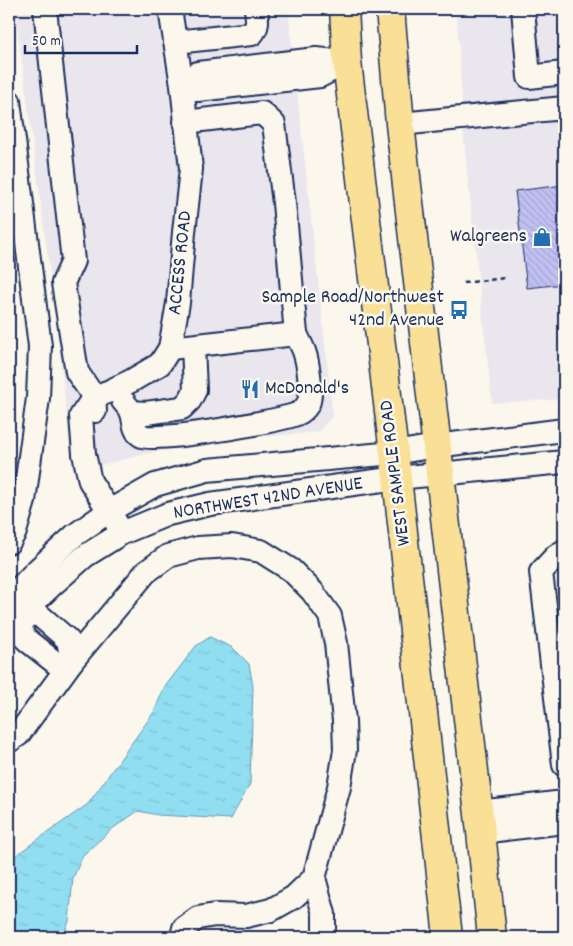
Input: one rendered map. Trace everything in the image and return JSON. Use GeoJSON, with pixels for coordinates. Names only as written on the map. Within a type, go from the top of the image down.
{"type":"FeatureCollection","features":[{"type":"Feature","properties":{"kind":"main road","name":"WEST SAMPLE ROAD"},"geometry":{"type":"LineString","coordinates":[[344,9],[347,62],[396,465],[448,937]]}},
{"type":"Feature","properties":{"kind":"main road"},"geometry":{"type":"LineString","coordinates":[[390,9],[400,124],[492,937]]}},
{"type":"Feature","properties":{"kind":"street"},"geometry":{"type":"LineString","coordinates":[[45,9],[73,261],[63,284],[77,372],[132,412],[146,413],[182,408],[190,400],[195,390],[193,346]]}},
{"type":"Feature","properties":{"kind":"street","name":"ACCESS ROAD"},"geometry":{"type":"LineString","coordinates":[[104,393],[160,364],[170,348],[178,303],[191,169],[182,85],[170,9]]}},
{"type":"Feature","properties":{"kind":"street"},"geometry":{"type":"LineString","coordinates":[[175,42],[252,34],[256,30],[257,24],[256,9]]}},
{"type":"Feature","properties":{"kind":"street"},"geometry":{"type":"LineString","coordinates":[[523,9],[530,77],[564,73]]}},
{"type":"Feature","properties":{"kind":"street"},"geometry":{"type":"LineString","coordinates":[[182,85],[198,90],[320,76],[347,62]]}},
{"type":"Feature","properties":{"kind":"street"},"geometry":{"type":"LineString","coordinates":[[9,101],[40,346],[38,398],[24,501],[15,532],[9,542]]}},
{"type":"Feature","properties":{"kind":"street"},"geometry":{"type":"LineString","coordinates":[[400,124],[564,108]]}},
{"type":"Feature","properties":{"kind":"street"},"geometry":{"type":"LineString","coordinates":[[132,412],[134,427],[141,436],[151,438],[273,421],[297,414],[303,411],[309,403],[311,392],[304,352],[296,334],[284,203],[274,124],[262,113],[185,122]]}},
{"type":"Feature","properties":{"kind":"street"},"geometry":{"type":"LineString","coordinates":[[170,348],[296,334]]}},
{"type":"Feature","properties":{"kind":"street"},"geometry":{"type":"LineString","coordinates":[[104,393],[82,416],[84,454],[90,481],[115,507],[129,530]]}},
{"type":"Feature","properties":{"kind":"street","name":"NORTHWEST 42ND AVENUE"},"geometry":{"type":"LineString","coordinates":[[11,612],[52,585],[85,556],[129,530],[168,514],[396,465],[436,446],[564,430]]}},
{"type":"Feature","properties":{"kind":"street","name":"NORTHWEST 42ND AVENUE"},"geometry":{"type":"LineString","coordinates":[[11,612],[37,570],[75,536],[115,507],[155,485],[207,470],[396,465],[440,474],[564,462]]}},
{"type":"Feature","properties":{"kind":"street"},"geometry":{"type":"LineString","coordinates":[[9,741],[18,735],[72,661],[146,572],[168,556],[198,548],[232,546],[261,551],[291,570],[312,591],[330,616],[336,642],[345,750],[338,787],[314,878],[324,914],[324,937]]}},
{"type":"Feature","properties":{"kind":"street"},"geometry":{"type":"LineString","coordinates":[[564,551],[556,556],[541,572],[564,765]]}},
{"type":"Feature","properties":{"kind":"street"},"geometry":{"type":"LineString","coordinates":[[11,612],[38,614],[68,640],[72,661]]}},
{"type":"Feature","properties":{"kind":"street"},"geometry":{"type":"LineString","coordinates":[[480,822],[564,802]]}},
{"type":"Feature","properties":{"kind":"street"},"geometry":{"type":"LineString","coordinates":[[480,822],[564,822]]}},
{"type":"Feature","properties":{"kind":"street"},"geometry":{"type":"LineString","coordinates":[[182,937],[184,928],[198,918],[215,915],[246,916],[271,910],[294,897],[314,878]]}},
{"type":"Feature","properties":{"kind":"path"},"geometry":{"type":"LineString","coordinates":[[463,283],[505,278]]}},
{"type":"Feature","properties":{"kind":"path"},"geometry":{"type":"LineString","coordinates":[[450,313],[466,311]]}},
{"type":"Feature","properties":{"kind":"shaded area"},"geometry":{"type":"Polygon","coordinates":[[[15,9],[288,9],[333,415],[318,432],[214,441],[154,452],[73,472],[55,311],[15,9]]]}},
{"type":"Feature","properties":{"kind":"shaded area"},"geometry":{"type":"Polygon","coordinates":[[[456,9],[564,9],[564,399],[492,403],[464,142],[456,9]]]}},
{"type":"Feature","properties":{"kind":"water"},"geometry":{"type":"Polygon","coordinates":[[[210,637],[233,648],[249,664],[253,686],[250,784],[231,819],[158,815],[138,811],[112,829],[83,855],[73,878],[69,921],[63,937],[9,937],[9,860],[88,804],[154,712],[164,688],[196,646],[210,637]]]}},
{"type":"Feature","properties":{"kind":"building","name":"Walgreens"},"geometry":{"type":"Polygon","coordinates":[[[564,185],[564,284],[527,288],[515,191],[564,185]]]}},
{"type":"Feature","properties":{"kind":"place","name":"Walgreens"},"geometry":{"type":"Point","coordinates":[542,237]}},
{"type":"Feature","properties":{"kind":"place","name":"Sample Road/Northwest 42nd Avenue"},"geometry":{"type":"Point","coordinates":[459,310]}},
{"type":"Feature","properties":{"kind":"place","name":"McDonald's"},"geometry":{"type":"Point","coordinates":[250,389]}}]}
